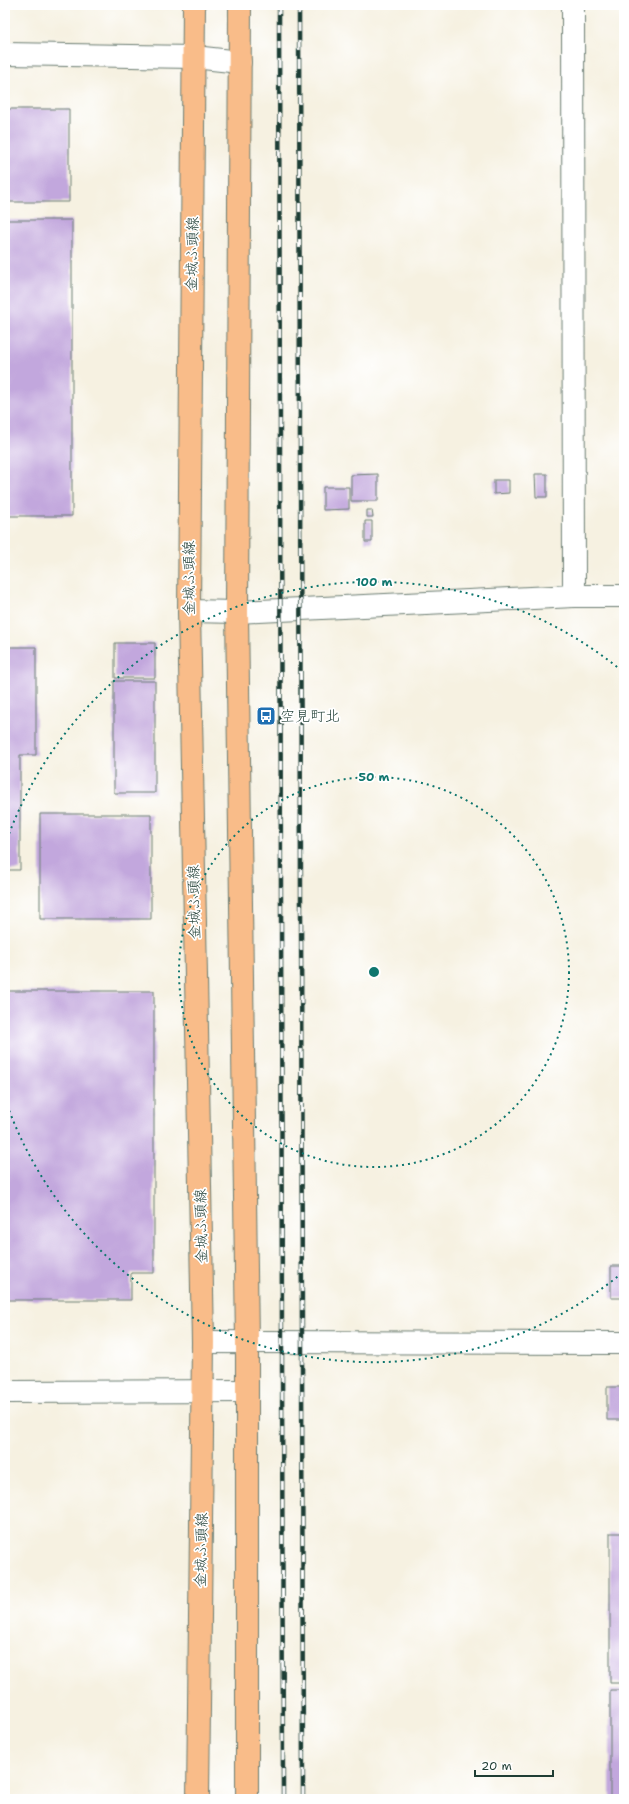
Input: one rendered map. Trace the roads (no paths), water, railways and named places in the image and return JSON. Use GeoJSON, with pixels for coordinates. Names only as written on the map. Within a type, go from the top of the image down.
{"type":"FeatureCollection","features":[{"type":"Feature","properties":{"kind":"main road","name":"金城ふ頭線"},"geometry":{"type":"LineString","coordinates":[[194,5],[188,611],[203,1342],[198,1799]]}},
{"type":"Feature","properties":{"kind":"main road"},"geometry":{"type":"LineString","coordinates":[[240,5],[237,612],[247,1343],[247,1799]]}},
{"type":"Feature","properties":{"kind":"street"},"geometry":{"type":"LineString","coordinates":[[573,5],[574,596]]}},
{"type":"Feature","properties":{"kind":"street"},"geometry":{"type":"LineString","coordinates":[[5,54],[194,57],[240,62]]}},
{"type":"Feature","properties":{"kind":"street"},"geometry":{"type":"LineString","coordinates":[[188,611],[237,612],[574,596],[624,596]]}},
{"type":"Feature","properties":{"kind":"street"},"geometry":{"type":"LineString","coordinates":[[203,1342],[624,1343]]}},
{"type":"Feature","properties":{"kind":"street"},"geometry":{"type":"LineString","coordinates":[[5,1392],[246,1391]]}},
{"type":"Feature","properties":{"kind":"railway"},"geometry":{"type":"LineString","coordinates":[[279,5],[283,1799]]}},
{"type":"Feature","properties":{"kind":"railway"},"geometry":{"type":"LineString","coordinates":[[299,5],[303,1799]]}},
{"type":"Feature","properties":{"kind":"place","name":"空見町北"},"geometry":{"type":"Point","coordinates":[266,716]}}]}
